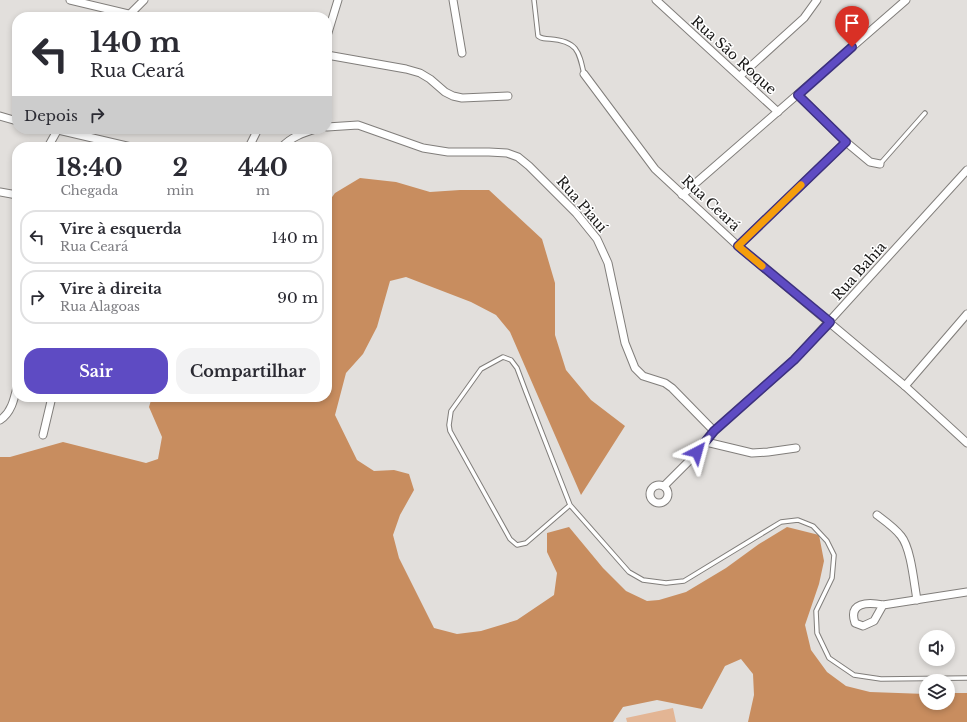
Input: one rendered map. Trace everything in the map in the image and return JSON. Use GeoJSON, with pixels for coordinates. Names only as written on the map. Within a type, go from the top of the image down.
{"type":"FeatureCollection","features":[{"type":"Feature","properties":{"kind":"street"},"geometry":{"type":"LineString","coordinates":[[70,0],[113,12]]}},
{"type":"Feature","properties":{"kind":"street"},"geometry":{"type":"LineString","coordinates":[[131,12],[144,0]]}},
{"type":"Feature","properties":{"kind":"street"},"geometry":{"type":"LineString","coordinates":[[332,20],[338,0]]}},
{"type":"Feature","properties":{"kind":"street"},"geometry":{"type":"LineString","coordinates":[[452,0],[462,53]]}},
{"type":"Feature","properties":{"kind":"street","name":"Rua São Roque"},"geometry":{"type":"LineString","coordinates":[[656,0],[778,112]]}},
{"type":"Feature","properties":{"kind":"street"},"geometry":{"type":"LineString","coordinates":[[740,76],[804,18],[817,0]]}},
{"type":"Feature","properties":{"kind":"street"},"geometry":{"type":"LineString","coordinates":[[682,195],[906,0]]}},
{"type":"Feature","properties":{"kind":"street"},"geometry":{"type":"LineString","coordinates":[[332,57],[406,69],[420,73],[430,79],[445,92],[453,96],[462,98],[508,96]]}},
{"type":"Feature","properties":{"kind":"street","name":"Rua Ceará"},"geometry":{"type":"LineString","coordinates":[[584,74],[655,169],[738,246],[905,386],[967,443]]}},
{"type":"Feature","properties":{"kind":"street"},"geometry":{"type":"LineString","coordinates":[[798,95],[846,142],[870,162],[880,164]]}},
{"type":"Feature","properties":{"kind":"street"},"geometry":{"type":"LineString","coordinates":[[0,116],[12,120]]}},
{"type":"Feature","properties":{"kind":"street","name":"Rua Piauí"},"geometry":{"type":"LineString","coordinates":[[332,127],[358,125],[423,148],[448,152],[507,153],[518,157],[576,213],[597,239],[608,263],[625,343],[635,368],[642,376],[665,383],[672,388],[714,431]]}},
{"type":"Feature","properties":{"kind":"street"},"geometry":{"type":"LineString","coordinates":[[78,134],[110,142]]}},
{"type":"Feature","properties":{"kind":"street"},"geometry":{"type":"LineString","coordinates":[[286,142],[299,134]]}},
{"type":"Feature","properties":{"kind":"street"},"geometry":{"type":"LineString","coordinates":[[738,246],[846,142]]}},
{"type":"Feature","properties":{"kind":"street","name":"Rua Bahia"},"geometry":{"type":"LineString","coordinates":[[664,486],[688,462],[714,431],[794,360],[967,170]]}},
{"type":"Feature","properties":{"kind":"street"},"geometry":{"type":"LineString","coordinates":[[0,194],[12,195]]}},
{"type":"Feature","properties":{"kind":"street"},"geometry":{"type":"LineString","coordinates":[[905,386],[967,314]]}},
{"type":"Feature","properties":{"kind":"street"},"geometry":{"type":"LineString","coordinates":[[0,420],[6,416],[12,402]]}},
{"type":"Feature","properties":{"kind":"street"},"geometry":{"type":"LineString","coordinates":[[43,435],[51,402]]}},
{"type":"Feature","properties":{"kind":"street"},"geometry":{"type":"LineString","coordinates":[[706,442],[752,453],[796,448]]}},
{"type":"Feature","properties":{"kind":"street"},"geometry":{"type":"LineString","coordinates":[[877,515],[902,536],[906,543],[917,600]]}},
{"type":"Feature","properties":{"kind":"street"},"geometry":{"type":"LineString","coordinates":[[883,605],[967,592]]}},
{"type":"Feature","properties":{"kind":"lane"},"geometry":{"type":"LineString","coordinates":[[534,0],[538,36],[544,39],[565,41],[572,44],[578,51],[584,74]]}},
{"type":"Feature","properties":{"kind":"lane"},"geometry":{"type":"LineString","coordinates":[[880,164],[925,113]]}},
{"type":"Feature","properties":{"kind":"lane"},"geometry":{"type":"LineString","coordinates":[[570,505],[526,543],[517,545],[510,539],[450,431],[449,425],[451,411],[481,369],[503,357],[511,360],[518,368],[570,505],[629,572],[643,580],[666,583],[684,581],[781,522],[798,520],[813,526],[826,541],[834,555],[832,578],[816,611],[817,633],[829,658],[854,675],[881,679],[967,678]]}},
{"type":"Feature","properties":{"kind":"shaded area"},"geometry":{"type":"Polygon","coordinates":[[[360,178],[396,182],[430,192],[489,190],[542,239],[555,283],[555,335],[566,370],[591,400],[625,426],[581,495],[510,332],[496,315],[471,302],[406,277],[390,281],[377,327],[363,354],[346,373],[335,415],[357,460],[374,471],[394,470],[409,474],[414,490],[400,515],[393,535],[399,558],[434,628],[457,634],[481,631],[517,620],[554,595],[557,573],[547,552],[547,533],[569,527],[603,568],[626,591],[647,601],[659,600],[686,592],[726,568],[759,544],[787,527],[819,535],[824,561],[819,584],[805,625],[811,650],[827,672],[846,686],[870,692],[919,694],[919,710],[955,710],[955,693],[967,693],[967,722],[748,722],[754,695],[753,674],[741,659],[725,666],[702,709],[657,700],[623,707],[613,722],[0,722],[0,457],[10,457],[63,442],[146,463],[158,459],[162,437],[149,407],[150,402],[332,402],[332,197],[335,193],[360,178]]]}},
{"type":"Feature","properties":{"kind":"shaded area"},"geometry":{"type":"Polygon","coordinates":[[[673,708],[676,722],[627,722],[626,718],[673,708]]]}},
{"type":"Feature","properties":{"kind":"slow traffic"},"geometry":{"type":"LineString","coordinates":[[762,266],[738,246],[801,185]]}},
{"type":"Feature","properties":{"kind":"route"},"geometry":{"type":"LineString","coordinates":[[697,452],[714,431],[794,360],[830,322],[738,246],[846,142],[798,95],[852,47]]}}]}
